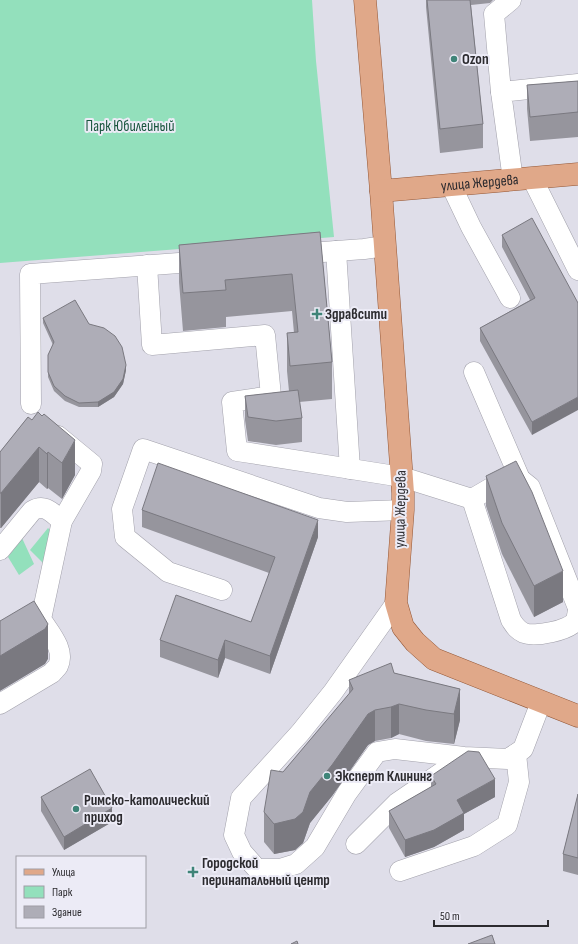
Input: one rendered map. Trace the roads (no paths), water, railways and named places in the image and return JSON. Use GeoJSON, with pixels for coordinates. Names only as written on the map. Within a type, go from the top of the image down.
{"type":"FeatureCollection","features":[{"type":"Feature","properties":{"kind":"main road","name":"улица Жердева"},"geometry":{"type":"LineString","coordinates":[[365,0],[402,477],[403,510],[396,603],[403,627],[415,642],[434,659],[578,716]]}},
{"type":"Feature","properties":{"kind":"main road","name":"улица Жердева"},"geometry":{"type":"LineString","coordinates":[[381,191],[578,174]]}},
{"type":"Feature","properties":{"kind":"street"},"geometry":{"type":"LineString","coordinates":[[512,0],[494,14],[501,92],[522,179],[576,262]]}},
{"type":"Feature","properties":{"kind":"street"},"geometry":{"type":"LineString","coordinates":[[501,92],[578,84]]}},
{"type":"Feature","properties":{"kind":"street"},"geometry":{"type":"LineString","coordinates":[[451,185],[471,227],[510,298]]}},
{"type":"Feature","properties":{"kind":"street"},"geometry":{"type":"LineString","coordinates":[[281,255],[385,246]]}},
{"type":"Feature","properties":{"kind":"street"},"geometry":{"type":"LineString","coordinates":[[336,251],[350,469]]}},
{"type":"Feature","properties":{"kind":"street"},"geometry":{"type":"LineString","coordinates":[[31,404],[30,274],[226,259]]}},
{"type":"Feature","properties":{"kind":"street"},"geometry":{"type":"LineString","coordinates":[[147,265],[152,345],[265,335],[271,396],[232,402],[237,451],[402,477],[472,499],[508,478],[520,479]]}},
{"type":"Feature","properties":{"kind":"street"},"geometry":{"type":"LineString","coordinates":[[472,499],[511,620],[516,628],[525,633],[536,635],[566,628],[575,621],[578,610],[530,487],[520,479],[474,372]]}},
{"type":"Feature","properties":{"kind":"street"},"geometry":{"type":"LineString","coordinates":[[0,704],[52,672],[58,666],[61,657],[59,648],[33,622],[62,521],[91,471],[92,464],[58,436],[34,432]]}},
{"type":"Feature","properties":{"kind":"street"},"geometry":{"type":"LineString","coordinates":[[222,590],[168,572],[125,537],[122,509],[143,449],[319,508],[347,512],[403,510]]}},
{"type":"Feature","properties":{"kind":"street"},"geometry":{"type":"LineString","coordinates":[[0,550],[32,511],[37,508],[48,510],[62,521]]}},
{"type":"Feature","properties":{"kind":"street"},"geometry":{"type":"LineString","coordinates":[[396,603],[333,692],[300,733],[241,798],[234,835],[242,852],[257,869],[280,869],[296,864],[315,847],[347,793],[378,752],[395,749],[464,757],[508,759],[523,748],[541,702]]}},
{"type":"Feature","properties":{"kind":"street"},"geometry":{"type":"LineString","coordinates":[[400,871],[474,846],[506,825],[519,782],[516,754]]}},
{"type":"Feature","properties":{"kind":"street"},"geometry":{"type":"LineString","coordinates":[[356,844],[397,803],[464,757]]}},
{"type":"Feature","properties":{"kind":"place","name":"Ozon"},"geometry":{"type":"Point","coordinates":[454,59]}},
{"type":"Feature","properties":{"kind":"place","name":"Здравсити"},"geometry":{"type":"Point","coordinates":[317,314]}},
{"type":"Feature","properties":{"kind":"place","name":"Эксперт Клининг"},"geometry":{"type":"Point","coordinates":[327,776]}},
{"type":"Feature","properties":{"kind":"place","name":"Римско-католический приход"},"geometry":{"type":"Point","coordinates":[76,809]}},
{"type":"Feature","properties":{"kind":"place","name":"Городской перинатальный центр"},"geometry":{"type":"Point","coordinates":[193,872]}},
{"type":"Feature","properties":{"kind":"park label","name":"Парк Юбилейный"},"geometry":{"type":"Point","coordinates":[130,126]}}]}
